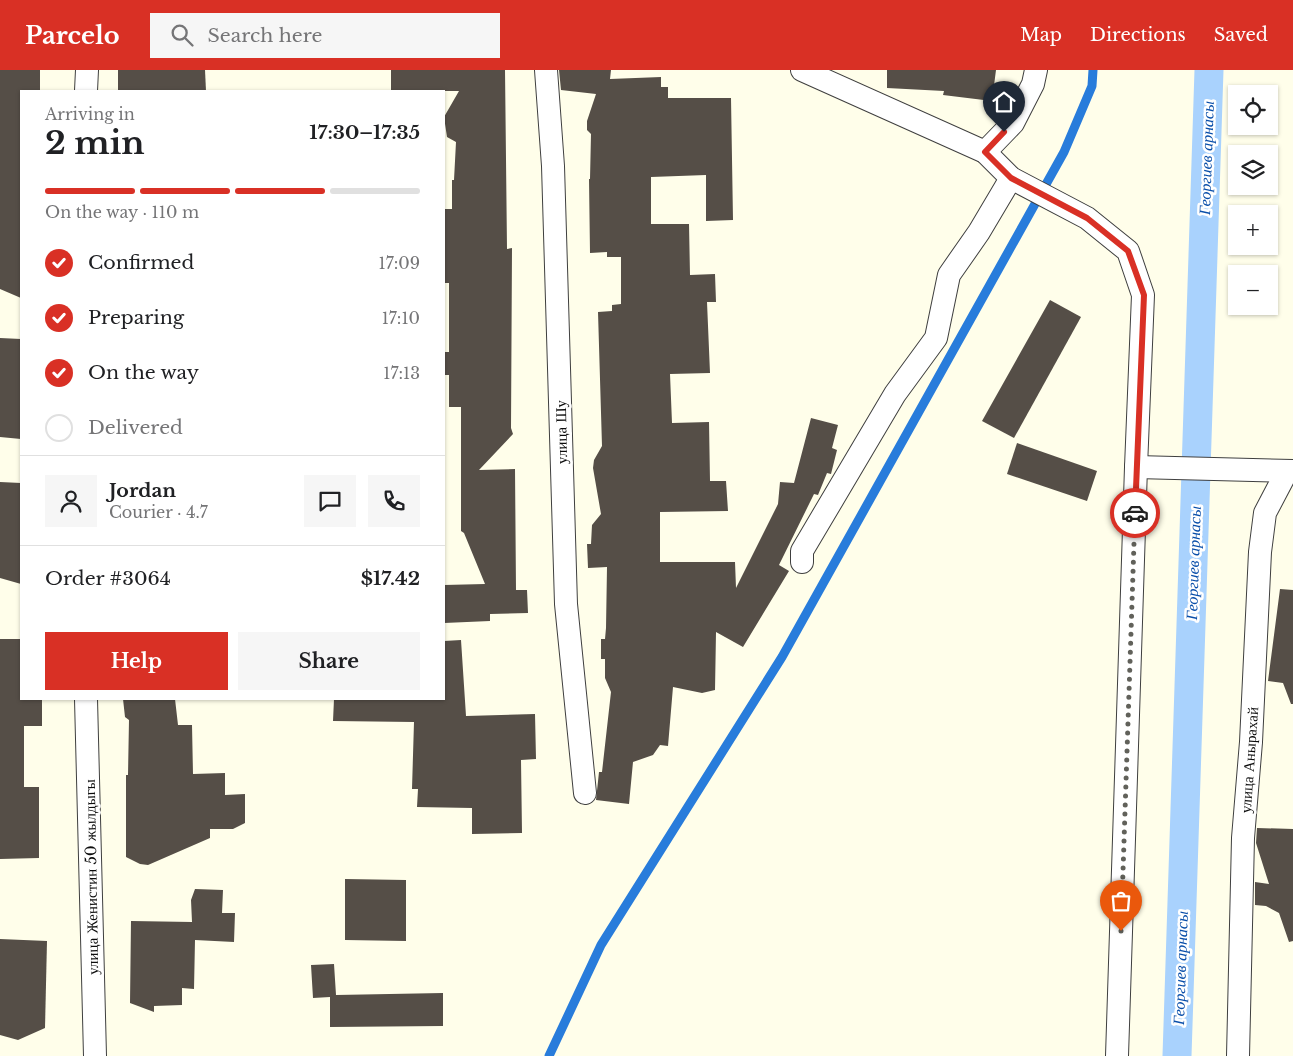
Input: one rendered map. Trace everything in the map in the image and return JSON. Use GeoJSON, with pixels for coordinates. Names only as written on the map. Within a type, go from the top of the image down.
{"type":"FeatureCollection","features":[{"type":"Feature","properties":{"kind":"street"},"geometry":{"type":"LineString","coordinates":[[86,90],[87,70]]}},
{"type":"Feature","properties":{"kind":"street","name":"улица Шу"},"geometry":{"type":"LineString","coordinates":[[546,70],[553,176],[566,604],[585,792]]}},
{"type":"Feature","properties":{"kind":"street"},"geometry":{"type":"LineString","coordinates":[[802,70],[985,152],[1011,178],[1087,218],[1128,251],[1144,295],[1136,467],[1117,1056]]}},
{"type":"Feature","properties":{"kind":"street"},"geometry":{"type":"LineString","coordinates":[[985,152],[1013,123],[1033,84],[1036,70]]}},
{"type":"Feature","properties":{"kind":"street"},"geometry":{"type":"LineString","coordinates":[[802,562],[802,550],[858,454],[895,394],[936,338],[949,275],[979,232],[1011,178]]}},
{"type":"Feature","properties":{"kind":"street","name":"улица Анырахай"},"geometry":{"type":"LineString","coordinates":[[1136,467],[1290,471]]}},
{"type":"Feature","properties":{"kind":"street","name":"улица Анырахай"},"geometry":{"type":"LineString","coordinates":[[1238,1056],[1243,838],[1251,742],[1260,552],[1265,513],[1290,471]]}},
{"type":"Feature","properties":{"kind":"street","name":"улица Женистин 50 жылдыгы"},"geometry":{"type":"LineString","coordinates":[[86,700],[95,1056]]}},
{"type":"Feature","properties":{"kind":"building"},"geometry":{"type":"Polygon","coordinates":[[[0,70],[40,70],[40,90],[20,90],[20,298],[0,289],[0,70]]]}},
{"type":"Feature","properties":{"kind":"building"},"geometry":{"type":"Polygon","coordinates":[[[118,70],[205,70],[206,90],[118,90],[118,70]]]}},
{"type":"Feature","properties":{"kind":"building"},"geometry":{"type":"Polygon","coordinates":[[[391,70],[505,70],[507,249],[512,248],[511,428],[513,434],[479,470],[515,469],[516,590],[527,590],[528,613],[490,614],[490,621],[445,623],[445,585],[485,584],[464,533],[461,531],[461,407],[449,407],[449,375],[445,375],[445,352],[449,352],[449,283],[445,283],[445,209],[452,209],[452,180],[454,180],[456,142],[447,137],[445,115],[459,91],[391,90],[391,70]]]}},
{"type":"Feature","properties":{"kind":"building"},"geometry":{"type":"Polygon","coordinates":[[[559,70],[611,70],[610,79],[661,77],[661,87],[668,87],[668,98],[731,98],[733,220],[706,221],[706,175],[651,177],[651,224],[689,224],[690,275],[715,274],[716,302],[707,302],[710,373],[670,374],[672,423],[709,422],[710,481],[726,481],[728,511],[660,512],[660,562],[735,562],[736,588],[778,504],[780,482],[794,483],[811,418],[838,425],[832,448],[837,450],[831,474],[827,473],[818,495],[814,494],[779,565],[789,571],[743,647],[716,632],[715,690],[702,693],[673,687],[668,746],[660,745],[653,755],[633,762],[629,804],[596,800],[599,772],[602,772],[611,692],[605,678],[605,659],[601,659],[601,639],[605,639],[606,628],[607,567],[588,568],[587,544],[591,544],[592,525],[601,514],[593,468],[594,460],[602,446],[598,312],[612,311],[612,305],[621,304],[621,257],[607,257],[607,252],[590,253],[589,179],[591,134],[587,130],[587,121],[596,94],[561,90],[559,70]]]}},
{"type":"Feature","properties":{"kind":"building"},"geometry":{"type":"Polygon","coordinates":[[[887,70],[996,70],[992,101],[943,95],[944,91],[887,88],[887,70]]]}},
{"type":"Feature","properties":{"kind":"building"},"geometry":{"type":"Polygon","coordinates":[[[1050,300],[1081,317],[1014,438],[982,421],[1050,300]]]}},
{"type":"Feature","properties":{"kind":"building"},"geometry":{"type":"Polygon","coordinates":[[[0,338],[20,339],[20,439],[0,437],[0,338]]]}},
{"type":"Feature","properties":{"kind":"building"},"geometry":{"type":"Polygon","coordinates":[[[1017,443],[1097,471],[1087,501],[1007,474],[1017,443]]]}},
{"type":"Feature","properties":{"kind":"building"},"geometry":{"type":"Polygon","coordinates":[[[0,482],[20,483],[20,584],[0,578],[0,482]]]}},
{"type":"Feature","properties":{"kind":"building"},"geometry":{"type":"Polygon","coordinates":[[[1280,589],[1293,590],[1293,704],[1291,704],[1283,683],[1268,681],[1280,589]]]}},
{"type":"Feature","properties":{"kind":"building"},"geometry":{"type":"Polygon","coordinates":[[[0,639],[20,639],[20,700],[42,700],[42,726],[24,726],[24,787],[39,787],[39,858],[0,859],[0,639]]]}},
{"type":"Feature","properties":{"kind":"building"},"geometry":{"type":"Polygon","coordinates":[[[461,640],[466,716],[535,714],[536,759],[521,760],[522,833],[472,834],[472,808],[417,807],[418,789],[412,789],[414,722],[333,721],[334,700],[445,700],[445,641],[461,640]]]}},
{"type":"Feature","properties":{"kind":"building"},"geometry":{"type":"Polygon","coordinates":[[[123,700],[175,700],[178,725],[192,725],[193,774],[225,773],[225,795],[245,794],[245,823],[233,829],[210,829],[210,838],[148,865],[140,864],[126,857],[126,775],[128,775],[129,720],[125,717],[123,700]]]}},
{"type":"Feature","properties":{"kind":"building"},"geometry":{"type":"Polygon","coordinates":[[[1257,828],[1293,829],[1293,941],[1289,942],[1279,913],[1266,906],[1255,905],[1255,882],[1269,884],[1256,843],[1257,828]]]}},
{"type":"Feature","properties":{"kind":"building"},"geometry":{"type":"Polygon","coordinates":[[[345,879],[406,880],[406,941],[345,940],[345,879]]]}},
{"type":"Feature","properties":{"kind":"building"},"geometry":{"type":"Polygon","coordinates":[[[195,889],[223,890],[222,913],[235,913],[234,942],[195,940],[194,989],[182,988],[182,1005],[154,1006],[154,1012],[130,1003],[131,921],[192,922],[191,900],[195,889]]]}},
{"type":"Feature","properties":{"kind":"building"},"geometry":{"type":"Polygon","coordinates":[[[0,939],[47,941],[45,1028],[18,1040],[0,1035],[0,939]]]}},
{"type":"Feature","properties":{"kind":"building"},"geometry":{"type":"Polygon","coordinates":[[[334,964],[336,995],[443,993],[443,1026],[330,1027],[330,997],[313,998],[311,965],[334,964]]]}},
{"type":"Feature","properties":{"kind":"waterway"},"geometry":{"type":"LineString","coordinates":[[549,1056],[601,945],[782,657],[1064,152],[1092,86],[1093,70]]}},
{"type":"Feature","properties":{"kind":"waterway","name":"Георгиев арнасы"},"geometry":{"type":"LineString","coordinates":[[1177,1056],[1209,70]]}},
{"type":"Feature","properties":{"kind":"way so far"},"geometry":{"type":"LineString","coordinates":[[1121,931],[1135,513]]}},
{"type":"Feature","properties":{"kind":"route"},"geometry":{"type":"LineString","coordinates":[[1004,132],[985,152],[1011,178],[1087,218],[1128,251],[1144,295],[1135,513]]}}]}
